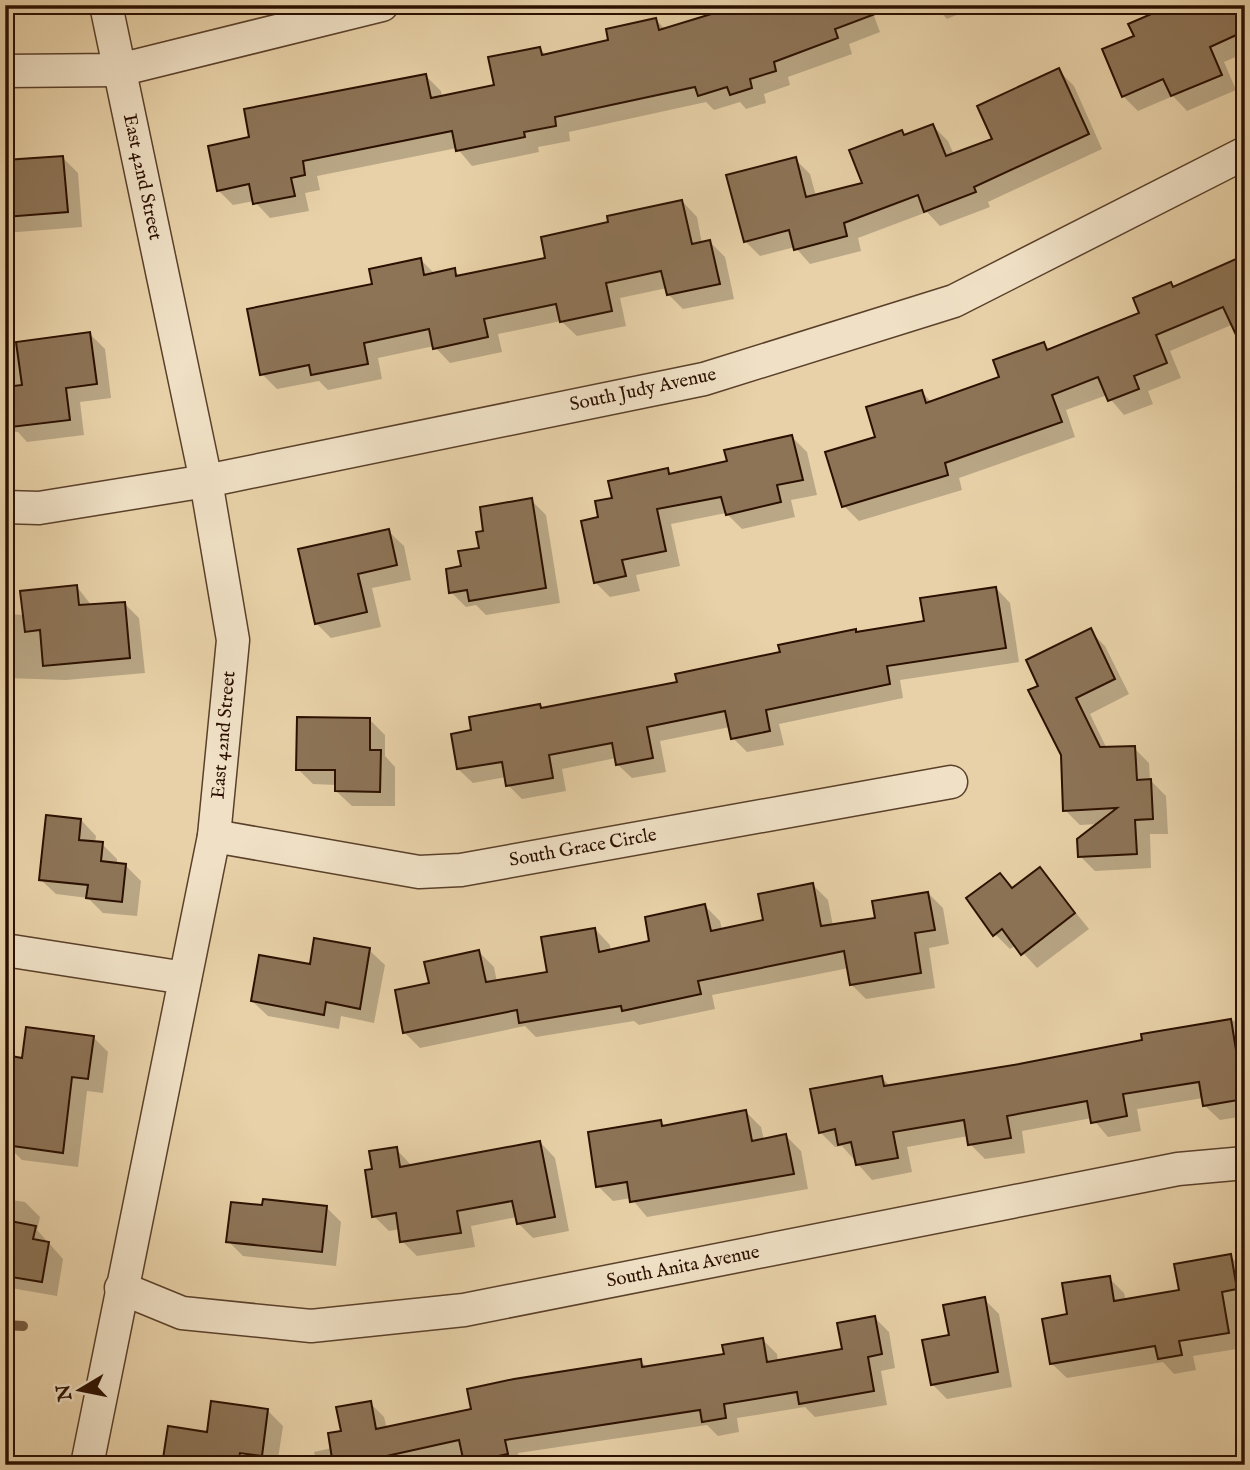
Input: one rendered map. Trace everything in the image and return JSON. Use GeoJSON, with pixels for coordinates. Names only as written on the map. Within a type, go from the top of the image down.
{"type":"FeatureCollection","features":[{"type":"Feature","properties":{"kind":"street","name":"East 42nd Street"},"geometry":{"type":"LineString","coordinates":[[87,1465],[214,836],[233,640],[206,481],[106,5]]}},
{"type":"Feature","properties":{"kind":"street"},"geometry":{"type":"LineString","coordinates":[[5,71],[119,70],[382,5]]}},
{"type":"Feature","properties":{"kind":"street","name":"South Judy Avenue"},"geometry":{"type":"LineString","coordinates":[[5,507],[39,508],[206,481],[704,379],[954,302],[1245,153]]}},
{"type":"Feature","properties":{"kind":"street","name":"South Grace Circle"},"geometry":{"type":"LineString","coordinates":[[214,836],[419,872],[461,870],[951,782]]}},
{"type":"Feature","properties":{"kind":"street"},"geometry":{"type":"LineString","coordinates":[[5,950],[185,978]]}},
{"type":"Feature","properties":{"kind":"street","name":"South Anita Avenue"},"geometry":{"type":"LineString","coordinates":[[121,1289],[182,1313],[311,1326],[464,1310],[1178,1169],[1245,1163]]}},
{"type":"Feature","properties":{"kind":"building"},"geometry":{"type":"Polygon","coordinates":[[[719,5],[891,5],[891,8],[835,29],[838,38],[774,62],[776,71],[750,79],[752,88],[730,95],[727,87],[698,96],[695,87],[555,117],[556,126],[524,132],[525,137],[456,151],[452,131],[303,161],[305,175],[291,178],[295,196],[253,204],[249,184],[217,191],[208,146],[249,137],[244,109],[426,74],[431,98],[494,85],[488,57],[540,47],[542,55],[608,40],[606,29],[656,18],[659,30],[721,11],[719,5]]]}},
{"type":"Feature","properties":{"kind":"building"},"geometry":{"type":"Polygon","coordinates":[[[1172,5],[1245,5],[1245,31],[1210,47],[1222,75],[1171,96],[1163,79],[1122,97],[1102,49],[1134,36],[1128,24],[1172,5]]]}},
{"type":"Feature","properties":{"kind":"building"},"geometry":{"type":"Polygon","coordinates":[[[1059,68],[1089,134],[974,187],[976,192],[924,212],[918,195],[844,223],[847,236],[794,250],[789,230],[744,242],[726,175],[796,157],[806,197],[862,183],[849,150],[902,130],[904,135],[933,124],[946,156],[992,139],[977,106],[1059,68]]]}},
{"type":"Feature","properties":{"kind":"building"},"geometry":{"type":"Polygon","coordinates":[[[63,156],[68,212],[5,217],[5,160],[63,156]]]}},
{"type":"Feature","properties":{"kind":"building"},"geometry":{"type":"Polygon","coordinates":[[[682,200],[692,244],[710,240],[720,284],[667,295],[661,271],[606,283],[612,311],[560,322],[556,304],[484,319],[488,337],[433,349],[429,329],[364,343],[368,364],[311,375],[309,365],[260,375],[247,309],[372,284],[369,269],[421,258],[424,275],[455,268],[456,276],[545,258],[541,237],[608,222],[607,216],[682,200]]]}},
{"type":"Feature","properties":{"kind":"building"},"geometry":{"type":"Polygon","coordinates":[[[1245,255],[1245,354],[1223,307],[1156,335],[1167,363],[1134,376],[1139,389],[1108,401],[1098,377],[1052,395],[1062,422],[945,463],[948,475],[842,507],[825,452],[875,437],[866,407],[922,390],[926,403],[999,377],[993,360],[1044,342],[1047,350],[1139,313],[1133,298],[1171,282],[1173,287],[1245,255]]]}},
{"type":"Feature","properties":{"kind":"building"},"geometry":{"type":"Polygon","coordinates":[[[90,332],[97,384],[66,388],[70,420],[11,427],[5,387],[22,385],[16,342],[90,332]]]}},
{"type":"Feature","properties":{"kind":"building"},"geometry":{"type":"Polygon","coordinates":[[[792,435],[803,480],[777,485],[781,502],[726,515],[721,497],[657,509],[666,551],[622,560],[626,576],[594,583],[581,521],[598,517],[595,501],[612,498],[608,481],[668,468],[669,474],[727,461],[724,450],[792,435]]]}},
{"type":"Feature","properties":{"kind":"building"},"geometry":{"type":"Polygon","coordinates":[[[532,498],[546,588],[469,601],[467,590],[449,593],[446,569],[461,566],[458,551],[479,548],[476,532],[483,531],[480,507],[532,498]]]}},
{"type":"Feature","properties":{"kind":"building"},"geometry":{"type":"Polygon","coordinates":[[[389,529],[397,565],[358,574],[367,612],[315,624],[298,549],[389,529]]]}},
{"type":"Feature","properties":{"kind":"building"},"geometry":{"type":"Polygon","coordinates":[[[77,585],[79,605],[125,602],[130,658],[43,666],[40,630],[25,632],[20,591],[77,585]]]}},
{"type":"Feature","properties":{"kind":"building"},"geometry":{"type":"Polygon","coordinates":[[[996,587],[1006,648],[887,666],[890,684],[766,710],[770,731],[731,739],[725,711],[647,727],[653,758],[616,765],[612,743],[549,755],[553,778],[506,786],[502,762],[457,769],[451,734],[471,730],[469,717],[540,704],[541,708],[677,682],[675,674],[780,652],[778,645],[856,629],[856,632],[924,621],[920,598],[996,587]]]}},
{"type":"Feature","properties":{"kind":"building"},"geometry":{"type":"Polygon","coordinates":[[[1091,628],[1115,679],[1076,698],[1100,747],[1135,746],[1137,780],[1151,779],[1153,819],[1135,820],[1137,854],[1078,857],[1077,839],[1117,808],[1063,811],[1061,755],[1028,690],[1038,686],[1026,660],[1091,628]]]}},
{"type":"Feature","properties":{"kind":"building"},"geometry":{"type":"Polygon","coordinates":[[[297,717],[370,718],[370,750],[381,750],[380,792],[335,791],[335,770],[296,770],[297,717]]]}},
{"type":"Feature","properties":{"kind":"building"},"geometry":{"type":"Polygon","coordinates":[[[46,815],[81,819],[79,840],[103,842],[101,861],[126,864],[122,902],[86,898],[88,885],[39,880],[46,815]]]}},
{"type":"Feature","properties":{"kind":"building"},"geometry":{"type":"Polygon","coordinates":[[[1040,867],[1075,913],[1021,955],[1002,929],[993,936],[966,898],[1000,873],[1012,888],[1040,867]]]}},
{"type":"Feature","properties":{"kind":"building"},"geometry":{"type":"Polygon","coordinates":[[[813,883],[821,926],[875,918],[872,901],[928,892],[935,930],[915,933],[921,973],[850,985],[844,951],[698,981],[701,994],[622,1011],[621,1006],[519,1023],[517,1010],[403,1033],[395,990],[429,983],[424,962],[479,950],[486,982],[547,972],[541,937],[595,928],[599,952],[649,941],[645,917],[705,904],[711,931],[763,920],[758,894],[813,883]]]}},
{"type":"Feature","properties":{"kind":"building"},"geometry":{"type":"Polygon","coordinates":[[[314,938],[370,948],[360,1009],[326,1002],[324,1015],[251,1001],[259,955],[310,964],[314,938]]]}},
{"type":"Feature","properties":{"kind":"building"},"geometry":{"type":"Polygon","coordinates":[[[1231,1019],[1244,1099],[1203,1106],[1199,1082],[1123,1094],[1127,1116],[1091,1123],[1087,1101],[1007,1116],[1011,1138],[968,1145],[964,1120],[893,1132],[898,1158],[856,1165],[851,1142],[838,1145],[835,1129],[819,1133],[810,1089],[882,1076],[884,1086],[1019,1064],[1142,1040],[1141,1034],[1231,1019]]]}},
{"type":"Feature","properties":{"kind":"building"},"geometry":{"type":"Polygon","coordinates":[[[26,1027],[94,1036],[88,1079],[72,1077],[63,1153],[5,1145],[10,1110],[5,1109],[5,1098],[11,1056],[22,1058],[26,1027]]]}},
{"type":"Feature","properties":{"kind":"building"},"geometry":{"type":"Polygon","coordinates":[[[746,1110],[752,1141],[786,1134],[794,1174],[630,1202],[627,1182],[596,1187],[588,1132],[661,1120],[662,1126],[746,1110]]]}},
{"type":"Feature","properties":{"kind":"building"},"geometry":{"type":"Polygon","coordinates":[[[540,1141],[555,1217],[517,1224],[512,1201],[457,1211],[461,1233],[400,1242],[396,1213],[372,1217],[365,1170],[372,1169],[369,1151],[397,1147],[400,1167],[540,1141]]]}},
{"type":"Feature","properties":{"kind":"building"},"geometry":{"type":"Polygon","coordinates":[[[263,1199],[327,1206],[322,1252],[226,1242],[231,1202],[262,1205],[263,1199]]]}},
{"type":"Feature","properties":{"kind":"building"},"geometry":{"type":"Polygon","coordinates":[[[5,1220],[36,1226],[33,1239],[49,1242],[42,1282],[5,1276],[5,1220]]]}},
{"type":"Feature","properties":{"kind":"building"},"geometry":{"type":"Polygon","coordinates":[[[1231,1254],[1237,1289],[1222,1292],[1229,1333],[1179,1341],[1182,1355],[1158,1359],[1155,1346],[1050,1364],[1042,1319],[1067,1314],[1062,1283],[1110,1276],[1114,1301],[1179,1290],[1174,1264],[1231,1254]]]}},
{"type":"Feature","properties":{"kind":"building"},"geometry":{"type":"Polygon","coordinates":[[[985,1297],[998,1372],[931,1385],[922,1340],[949,1335],[943,1305],[985,1297]]]}},
{"type":"Feature","properties":{"kind":"building"},"geometry":{"type":"Polygon","coordinates":[[[875,1316],[882,1354],[868,1357],[874,1391],[799,1404],[797,1392],[724,1404],[726,1418],[702,1422],[700,1410],[505,1440],[508,1454],[464,1463],[459,1440],[382,1457],[383,1465],[333,1465],[328,1433],[341,1431],[336,1407],[371,1401],[376,1429],[471,1409],[467,1389],[514,1379],[641,1359],[642,1367],[724,1354],[722,1345],[763,1338],[767,1362],[842,1349],[837,1323],[875,1316]]]}},
{"type":"Feature","properties":{"kind":"building"},"geometry":{"type":"Polygon","coordinates":[[[211,1401],[268,1409],[262,1456],[240,1453],[238,1465],[162,1465],[168,1426],[207,1432],[211,1401]]]}},
{"type":"Feature","properties":{"kind":"waterway"},"geometry":{"type":"LineString","coordinates":[[5,1325],[23,1326]]}}]}
